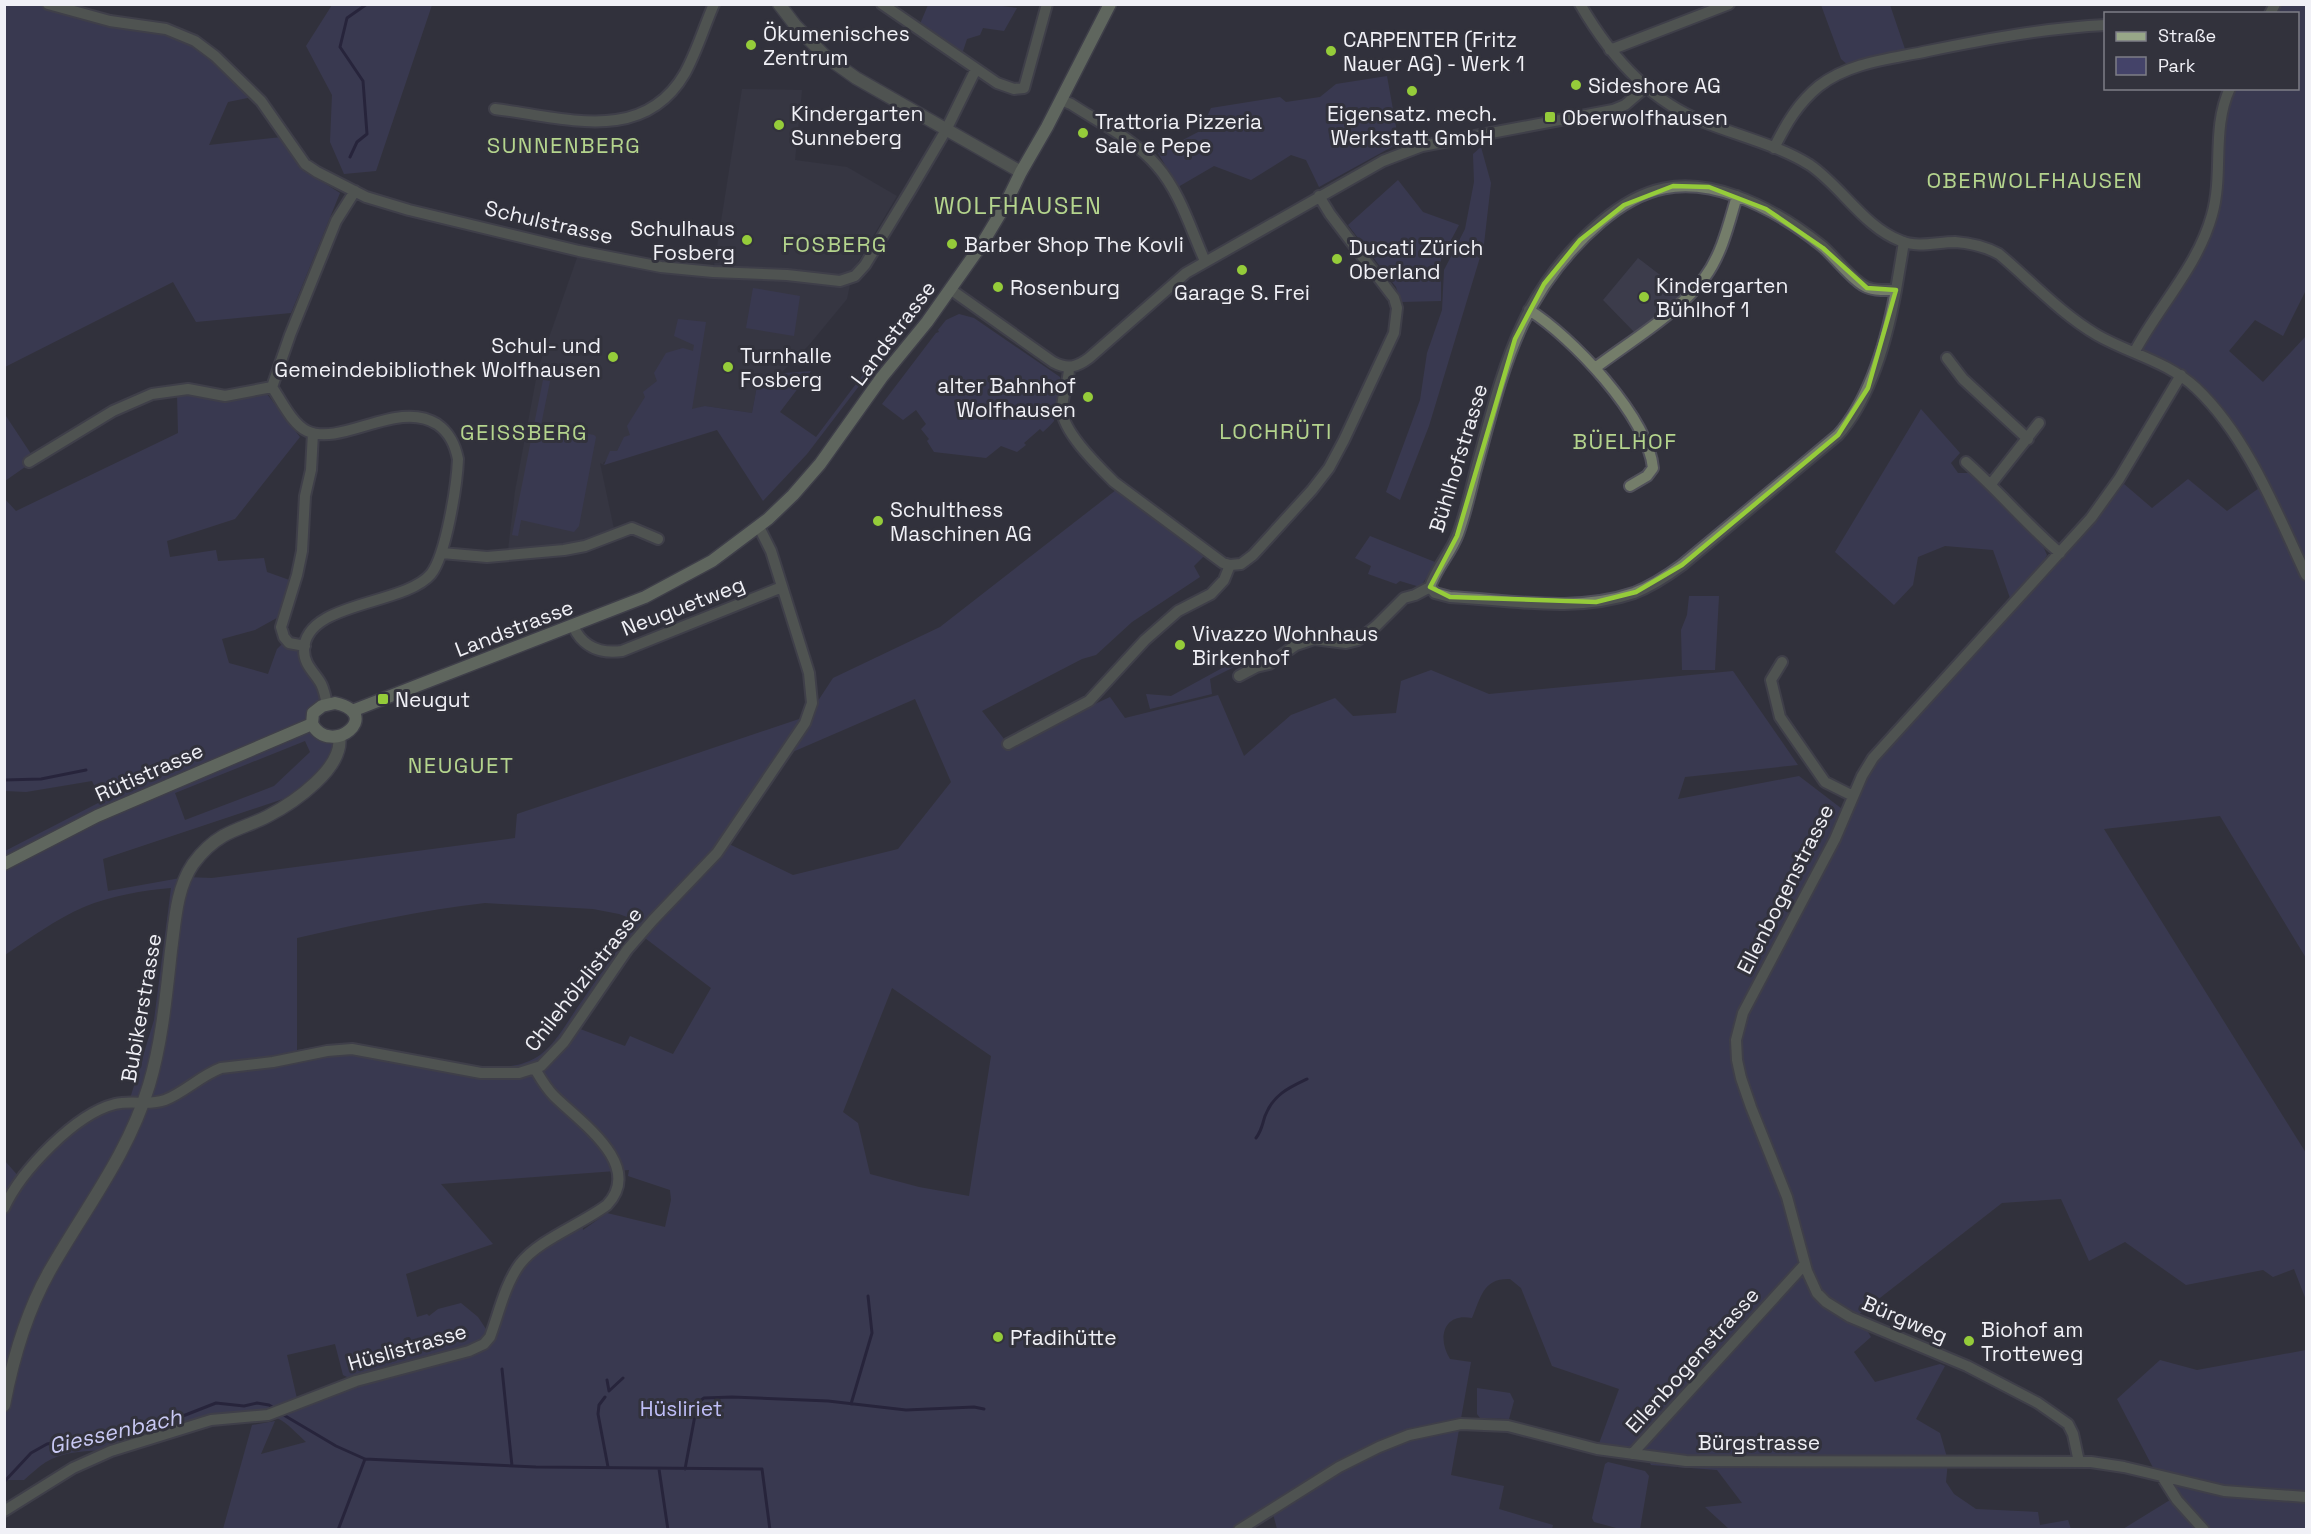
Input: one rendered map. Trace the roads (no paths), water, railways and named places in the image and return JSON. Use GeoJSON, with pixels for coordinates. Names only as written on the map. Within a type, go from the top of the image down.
{"type":"FeatureCollection","features":[{"type":"Feature","properties":{"kind":"main road","name":"Landstrasse"},"geometry":{"type":"LineString","coordinates":[[352,711],[573,626],[675,582],[726,552],[759,527],[793,495],[821,462],[882,377],[927,322],[998,218],[1110,4]]}},
{"type":"Feature","properties":{"kind":"main road"},"geometry":{"type":"LineString","coordinates":[[327,704],[341,704],[352,711],[356,718],[355,726],[349,732],[339,736],[320,733],[312,724],[313,713],[327,704]]}},
{"type":"Feature","properties":{"kind":"main road","name":"Rütistrasse"},"geometry":{"type":"LineString","coordinates":[[4,864],[90,820],[312,724]]}},
{"type":"Feature","properties":{"kind":"street","name":"Schulstrasse"},"geometry":{"type":"LineString","coordinates":[[48,4],[110,21],[165,29],[195,41],[215,56],[261,101],[305,164],[372,199],[409,210],[649,265],[713,272],[846,280],[855,276],[865,265],[946,130],[976,69]]}},
{"type":"Feature","properties":{"kind":"street"},"geometry":{"type":"LineString","coordinates":[[495,109],[602,123],[625,120],[639,114],[663,99],[683,75],[714,4]]}},
{"type":"Feature","properties":{"kind":"street"},"geometry":{"type":"LineString","coordinates":[[778,4],[825,56],[856,78],[1021,171]]}},
{"type":"Feature","properties":{"kind":"street"},"geometry":{"type":"LineString","coordinates":[[882,4],[997,83],[1014,89],[1024,88],[1047,4]]}},
{"type":"Feature","properties":{"kind":"street"},"geometry":{"type":"LineString","coordinates":[[1580,4],[1610,50],[1646,87],[1673,106],[1701,121],[1774,148],[1817,171],[1882,230],[1904,242],[1923,245],[1954,242],[1974,244],[1999,254],[2060,307],[2096,334],[2181,375],[2221,414],[2237,436],[2307,575]]}},
{"type":"Feature","properties":{"kind":"street"},"geometry":{"type":"LineString","coordinates":[[1610,50],[1729,4]]}},
{"type":"Feature","properties":{"kind":"street"},"geometry":{"type":"LineString","coordinates":[[1774,148],[1791,116],[1807,97],[1836,75],[1858,66],[1979,40],[2046,30],[2104,25]]}},
{"type":"Feature","properties":{"kind":"street"},"geometry":{"type":"LineString","coordinates":[[950,289],[1053,362],[1069,368],[1089,358],[1167,288],[1205,261],[1383,161],[1414,148],[1605,112],[1625,105],[1646,87]]}},
{"type":"Feature","properties":{"kind":"street"},"geometry":{"type":"LineString","coordinates":[[2135,351],[2186,271],[2208,227],[2218,180],[2220,118],[2229,90]]}},
{"type":"Feature","properties":{"kind":"street"},"geometry":{"type":"LineString","coordinates":[[1061,100],[1140,149],[1158,167],[1170,183],[1205,261]]}},
{"type":"Feature","properties":{"kind":"street","name":"Bühlhofstrasse"},"geometry":{"type":"LineString","coordinates":[[1430,587],[1433,577],[1457,536],[1508,358],[1529,310],[1544,284],[1580,240],[1607,217],[1641,195],[1673,186],[1689,185],[1709,187],[1737,196],[1796,226],[1867,288],[1896,290]]}},
{"type":"Feature","properties":{"kind":"street"},"geometry":{"type":"LineString","coordinates":[[273,387],[290,335],[336,221],[355,191]]}},
{"type":"Feature","properties":{"kind":"street"},"geometry":{"type":"LineString","coordinates":[[1069,368],[1063,415],[1068,428],[1086,451],[1114,482],[1216,557],[1230,565],[1241,564],[1253,555],[1329,468],[1394,333],[1397,319],[1394,298],[1330,214],[1319,196]]}},
{"type":"Feature","properties":{"kind":"street"},"geometry":{"type":"LineString","coordinates":[[1595,368],[1682,302],[1705,277],[1724,239],[1737,196]]}},
{"type":"Feature","properties":{"kind":"street"},"geometry":{"type":"LineString","coordinates":[[1239,676],[1256,667],[1269,664],[1296,645],[1314,639],[1336,643],[1358,640],[1376,627],[1404,598],[1430,587],[1435,593],[1450,597],[1580,604],[1616,598],[1657,582],[1682,565],[1838,435],[1850,421],[1868,388],[1888,325],[1904,242]]}},
{"type":"Feature","properties":{"kind":"street"},"geometry":{"type":"LineString","coordinates":[[1529,310],[1561,334],[1595,368],[1634,422],[1653,461],[1653,468],[1647,476],[1630,486]]}},
{"type":"Feature","properties":{"kind":"street"},"geometry":{"type":"LineString","coordinates":[[1947,358],[1963,379],[2028,439]]}},
{"type":"Feature","properties":{"kind":"street","name":"Ellenbogenstrasse"},"geometry":{"type":"LineString","coordinates":[[1632,1454],[1805,1264],[1787,1197],[1750,1107],[1737,1060],[1736,1040],[1743,1013],[1835,839],[1853,796],[1873,758],[2091,518],[2119,479],[2181,375]]}},
{"type":"Feature","properties":{"kind":"street"},"geometry":{"type":"LineString","coordinates":[[273,387],[299,425],[313,433],[331,433],[407,417],[424,418],[446,430],[454,444],[458,459],[442,553],[435,568],[421,583],[323,620],[312,629],[305,646],[307,663],[321,684],[327,704]]}},
{"type":"Feature","properties":{"kind":"street"},"geometry":{"type":"LineString","coordinates":[[29,462],[113,411],[152,394],[188,389],[225,396],[273,387]]}},
{"type":"Feature","properties":{"kind":"street"},"geometry":{"type":"LineString","coordinates":[[1991,484],[2040,423]]}},
{"type":"Feature","properties":{"kind":"street"},"geometry":{"type":"LineString","coordinates":[[305,646],[289,643],[284,637],[282,627],[302,551],[305,496],[311,471],[313,433]]}},
{"type":"Feature","properties":{"kind":"street"},"geometry":{"type":"LineString","coordinates":[[1966,462],[1991,484],[2039,536],[2060,553]]}},
{"type":"Feature","properties":{"kind":"street","name":"Chilehölzlistrasse"},"geometry":{"type":"LineString","coordinates":[[4,1208],[27,1170],[41,1155],[81,1122],[107,1107],[168,1099],[195,1081],[221,1068],[273,1062],[335,1050],[373,1052],[481,1073],[508,1074],[535,1070],[547,1062],[564,1042],[615,966],[641,934],[717,853],[808,716],[813,696],[809,673],[767,541],[759,527]]}},
{"type":"Feature","properties":{"kind":"street"},"geometry":{"type":"LineString","coordinates":[[442,553],[487,557],[564,550],[585,546],[632,528],[658,539]]}},
{"type":"Feature","properties":{"kind":"street"},"geometry":{"type":"LineString","coordinates":[[1008,744],[1089,701],[1145,640],[1178,611],[1210,594],[1224,580],[1230,565]]}},
{"type":"Feature","properties":{"kind":"street","name":"Neuguetweg"},"geometry":{"type":"LineString","coordinates":[[573,626],[578,638],[589,646],[608,651],[621,651],[782,587]]}},
{"type":"Feature","properties":{"kind":"street"},"geometry":{"type":"LineString","coordinates":[[1782,662],[1771,680],[1780,717],[1825,782],[1853,796]]}},
{"type":"Feature","properties":{"kind":"street","name":"Bubikerstrasse"},"geometry":{"type":"LineString","coordinates":[[4,1405],[20,1340],[36,1296],[118,1160],[143,1103],[159,1044],[178,904],[188,874],[198,858],[213,843],[281,809],[312,786],[338,755],[339,736]]}},
{"type":"Feature","properties":{"kind":"street","name":"Hüslistrasse"},"geometry":{"type":"LineString","coordinates":[[4,1511],[73,1468],[111,1451],[211,1420],[259,1417],[274,1413],[348,1384],[456,1356],[481,1346],[490,1336],[513,1277],[524,1260],[537,1249],[602,1209],[616,1191],[618,1175],[608,1149],[549,1090],[535,1070]]}},
{"type":"Feature","properties":{"kind":"street","name":"Bürgweg"},"geometry":{"type":"LineString","coordinates":[[1805,1264],[1818,1293],[1837,1310],[1988,1376],[2057,1415],[2070,1427],[2079,1462]]}},
{"type":"Feature","properties":{"kind":"street","name":"Bürgstrasse"},"geometry":{"type":"LineString","coordinates":[[1239,1530],[1361,1455],[1409,1435],[1443,1426],[1478,1423],[1508,1426],[1597,1449],[1709,1462],[2079,1462],[2112,1465],[2163,1478],[2240,1493],[2307,1497]]}},
{"type":"Feature","properties":{"kind":"street"},"geometry":{"type":"LineString","coordinates":[[2163,1478],[2177,1500],[2204,1530]]}},
{"type":"Feature","properties":{"kind":"waterway"},"geometry":{"type":"LineString","coordinates":[[350,157],[357,142],[367,134],[363,81],[340,47],[347,18],[367,4]]}},
{"type":"Feature","properties":{"kind":"waterway"},"geometry":{"type":"LineString","coordinates":[[4,780],[41,779],[86,770]]}},
{"type":"Feature","properties":{"kind":"waterway"},"geometry":{"type":"LineString","coordinates":[[1256,1138],[1268,1109],[1277,1097],[1307,1079]]}},
{"type":"Feature","properties":{"kind":"waterway"},"geometry":{"type":"LineString","coordinates":[[851,1404],[872,1333],[868,1296]]}},
{"type":"Feature","properties":{"kind":"waterway"},"geometry":{"type":"LineString","coordinates":[[502,1369],[512,1466]]}},
{"type":"Feature","properties":{"kind":"waterway"},"geometry":{"type":"LineString","coordinates":[[607,1380],[609,1391],[623,1378]]}},
{"type":"Feature","properties":{"kind":"waterway"},"geometry":{"type":"LineString","coordinates":[[605,1397],[599,1405],[598,1414],[608,1467]]}},
{"type":"Feature","properties":{"kind":"waterway"},"geometry":{"type":"LineString","coordinates":[[697,1403],[704,1398],[732,1397],[828,1401],[906,1410],[974,1407],[984,1409]]}},
{"type":"Feature","properties":{"kind":"waterway","name":"Giessenbach"},"geometry":{"type":"LineString","coordinates":[[4,1482],[31,1453],[47,1444],[91,1435],[127,1432],[165,1423],[216,1403],[244,1406],[257,1403],[274,1408]]}},
{"type":"Feature","properties":{"kind":"waterway"},"geometry":{"type":"LineString","coordinates":[[685,1469],[696,1410]]}},
{"type":"Feature","properties":{"kind":"waterway"},"geometry":{"type":"LineString","coordinates":[[282,1414],[336,1446],[365,1459],[536,1467],[762,1469],[770,1530]]}},
{"type":"Feature","properties":{"kind":"waterway","name":"Giessenbach"},"geometry":{"type":"LineString","coordinates":[[338,1530],[365,1459]]}},
{"type":"Feature","properties":{"kind":"waterway"},"geometry":{"type":"LineString","coordinates":[[659,1469],[668,1530]]}},
{"type":"Feature","properties":{"kind":"place","name":"Ökumenisches Zentrum"},"geometry":{"type":"Point","coordinates":[751,45]}},
{"type":"Feature","properties":{"kind":"place","name":"CARPENTER (Fritz Nauer AG) - Werk 1"},"geometry":{"type":"Point","coordinates":[1331,51]}},
{"type":"Feature","properties":{"kind":"place","name":"Sideshore AG"},"geometry":{"type":"Point","coordinates":[1576,85]}},
{"type":"Feature","properties":{"kind":"place","name":"Eigensatz. mech. Werkstatt GmbH"},"geometry":{"type":"Point","coordinates":[1412,91]}},
{"type":"Feature","properties":{"kind":"place","name":"Oberwolfhausen"},"geometry":{"type":"Point","coordinates":[1550,117]}},
{"type":"Feature","properties":{"kind":"place","name":"Kindergarten Sunneberg"},"geometry":{"type":"Point","coordinates":[779,125]}},
{"type":"Feature","properties":{"kind":"place","name":"Trattoria Pizzeria Sale e Pepe"},"geometry":{"type":"Point","coordinates":[1083,133]}},
{"type":"Feature","properties":{"kind":"place","name":"Schulhaus Fosberg"},"geometry":{"type":"Point","coordinates":[747,240]}},
{"type":"Feature","properties":{"kind":"place","name":"Barber Shop The Kovli"},"geometry":{"type":"Point","coordinates":[952,244]}},
{"type":"Feature","properties":{"kind":"place","name":"Ducati Zürich Oberland"},"geometry":{"type":"Point","coordinates":[1337,259]}},
{"type":"Feature","properties":{"kind":"place","name":"Garage S. Frei"},"geometry":{"type":"Point","coordinates":[1242,270]}},
{"type":"Feature","properties":{"kind":"place","name":"Rosenburg"},"geometry":{"type":"Point","coordinates":[998,287]}},
{"type":"Feature","properties":{"kind":"place","name":"Kindergarten Bühlhof 1"},"geometry":{"type":"Point","coordinates":[1644,297]}},
{"type":"Feature","properties":{"kind":"place","name":"Schul- und Gemeindebibliothek Wolfhausen"},"geometry":{"type":"Point","coordinates":[613,357]}},
{"type":"Feature","properties":{"kind":"place","name":"Turnhalle Fosberg"},"geometry":{"type":"Point","coordinates":[728,367]}},
{"type":"Feature","properties":{"kind":"place","name":"alter Bahnhof Wolfhausen"},"geometry":{"type":"Point","coordinates":[1088,397]}},
{"type":"Feature","properties":{"kind":"place","name":"Schulthess Maschinen AG"},"geometry":{"type":"Point","coordinates":[878,521]}},
{"type":"Feature","properties":{"kind":"place","name":"Vivazzo Wohnhaus Birkenhof"},"geometry":{"type":"Point","coordinates":[1180,645]}},
{"type":"Feature","properties":{"kind":"place","name":"Neugut"},"geometry":{"type":"Point","coordinates":[383,699]}},
{"type":"Feature","properties":{"kind":"place","name":"Pfadihütte"},"geometry":{"type":"Point","coordinates":[998,1337]}},
{"type":"Feature","properties":{"kind":"place","name":"Biohof am Trotteweg"},"geometry":{"type":"Point","coordinates":[1969,1341]}},
{"type":"Feature","properties":{"kind":"district","name":"SUNNENBERG"},"geometry":{"type":"Point","coordinates":[564,145]}},
{"type":"Feature","properties":{"kind":"district","name":"OBERWOLFHAUSEN"},"geometry":{"type":"Point","coordinates":[2035,180]}},
{"type":"Feature","properties":{"kind":"district","name":"WOLFHAUSEN"},"geometry":{"type":"Point","coordinates":[1018,205]}},
{"type":"Feature","properties":{"kind":"district","name":"FOSBERG"},"geometry":{"type":"Point","coordinates":[835,244]}},
{"type":"Feature","properties":{"kind":"district","name":"LOCHRÜTI"},"geometry":{"type":"Point","coordinates":[1276,431]}},
{"type":"Feature","properties":{"kind":"district","name":"GEISSBERG"},"geometry":{"type":"Point","coordinates":[524,432]}},
{"type":"Feature","properties":{"kind":"district","name":"BÜELHOF"},"geometry":{"type":"Point","coordinates":[1625,441]}},
{"type":"Feature","properties":{"kind":"district","name":"NEUGUET"},"geometry":{"type":"Point","coordinates":[461,765]}},
{"type":"Feature","properties":{"kind":"park label","name":"Hüsliriet"},"geometry":{"type":"Point","coordinates":[681,1408]}}]}
